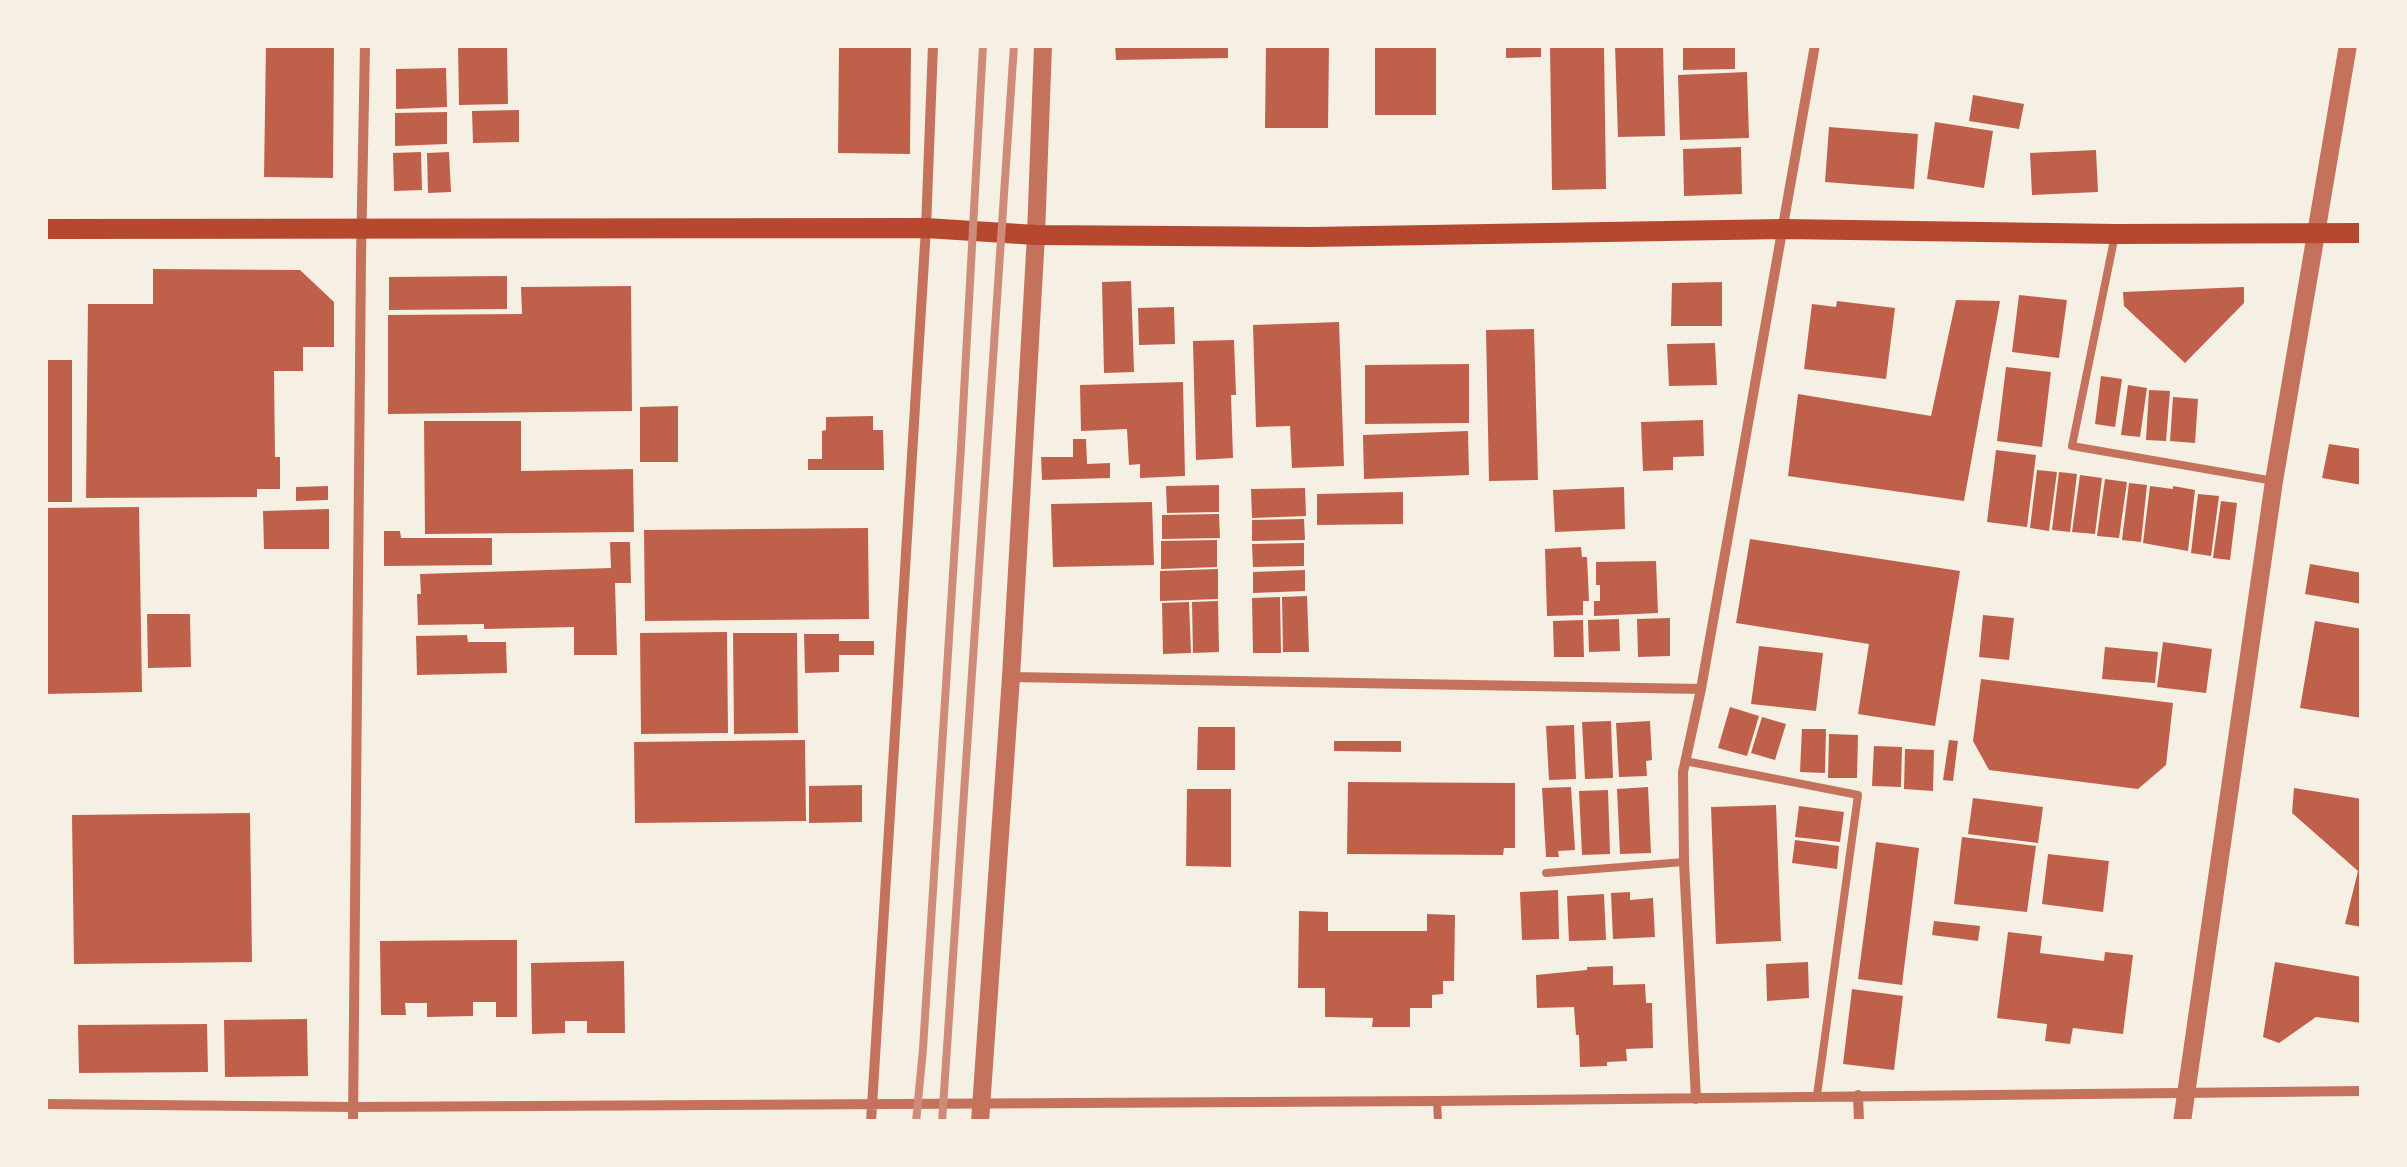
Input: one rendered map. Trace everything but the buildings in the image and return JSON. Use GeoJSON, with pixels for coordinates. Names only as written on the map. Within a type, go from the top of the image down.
{"type":"FeatureCollection","features":[{"type":"Feature","properties":{"kind":"main road"},"geometry":{"type":"LineString","coordinates":[[45,228],[926,228],[1036,235],[1311,237],[1783,228],[2116,234],[2362,233]]}},
{"type":"Feature","properties":{"kind":"street"},"geometry":{"type":"LineString","coordinates":[[354,1122],[365,45]]}},
{"type":"Feature","properties":{"kind":"street"},"geometry":{"type":"LineString","coordinates":[[872,1122],[934,45]]}},
{"type":"Feature","properties":{"kind":"street"},"geometry":{"type":"LineString","coordinates":[[981,1112],[1011,677],[1043,45]]}},
{"type":"Feature","properties":{"kind":"street"},"geometry":{"type":"LineString","coordinates":[[1696,1099],[1683,772],[1702,690],[1815,45]]}},
{"type":"Feature","properties":{"kind":"street"},"geometry":{"type":"LineString","coordinates":[[2182,1122],[2274,481],[2348,45]]}},
{"type":"Feature","properties":{"kind":"street"},"geometry":{"type":"LineString","coordinates":[[1011,677],[1702,690]]}},
{"type":"Feature","properties":{"kind":"street"},"geometry":{"type":"LineString","coordinates":[[45,1104],[874,1102],[981,1112],[1437,1101],[2362,1090]]}},
{"type":"Feature","properties":{"kind":"street"},"geometry":{"type":"LineString","coordinates":[[1858,1095],[1859,1122]]}},
{"type":"Feature","properties":{"kind":"lane"},"geometry":{"type":"LineString","coordinates":[[2116,234],[2072,446],[2274,481]]}},
{"type":"Feature","properties":{"kind":"lane"},"geometry":{"type":"LineString","coordinates":[[1686,762],[1858,794],[1818,1095]]}},
{"type":"Feature","properties":{"kind":"lane"},"geometry":{"type":"LineString","coordinates":[[1546,873],[1684,862]]}},
{"type":"Feature","properties":{"kind":"lane"},"geometry":{"type":"LineString","coordinates":[[1437,1101],[1438,1122]]}},
{"type":"Feature","properties":{"kind":"railway"},"geometry":{"type":"LineString","coordinates":[[916,1122],[961,447],[983,45]]}},
{"type":"Feature","properties":{"kind":"railway"},"geometry":{"type":"LineString","coordinates":[[942,1122],[1014,45]]}}]}
